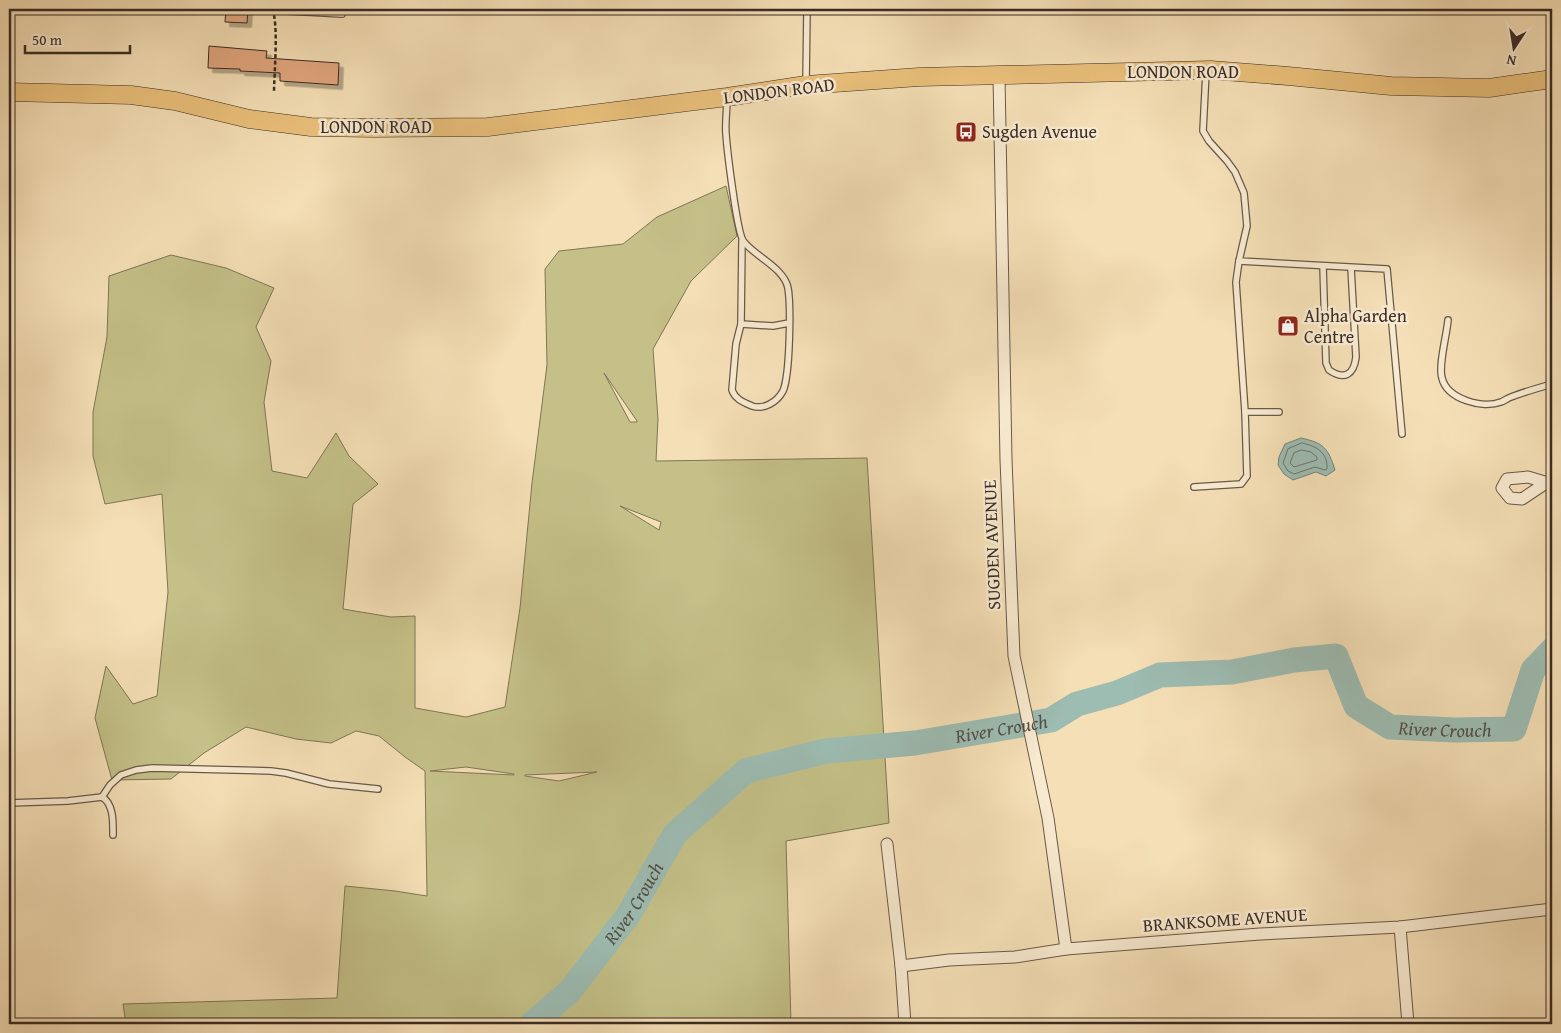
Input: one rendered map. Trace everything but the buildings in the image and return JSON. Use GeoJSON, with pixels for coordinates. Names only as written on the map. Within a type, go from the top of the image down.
{"type":"FeatureCollection","features":[{"type":"Feature","properties":{"kind":"main road","name":"LONDON ROAD"},"geometry":{"type":"LineString","coordinates":[[9,92],[131,95],[175,101],[249,119],[311,127],[373,128],[488,126],[728,97],[806,85],[919,77],[1206,70],[1391,86],[1489,88],[1552,79]]}},
{"type":"Feature","properties":{"kind":"street","name":"SUGDEN AVENUE"},"geometry":{"type":"LineString","coordinates":[[999,76],[1006,460],[1014,656],[1048,818],[1066,949]]}},
{"type":"Feature","properties":{"kind":"street"},"geometry":{"type":"LineString","coordinates":[[888,844],[905,1024]]}},
{"type":"Feature","properties":{"kind":"street","name":"BRANKSOME AVENUE"},"geometry":{"type":"LineString","coordinates":[[901,966],[949,960],[1015,957],[1066,949],[1260,934],[1400,927],[1552,909]]}},
{"type":"Feature","properties":{"kind":"street"},"geometry":{"type":"LineString","coordinates":[[1400,927],[1408,1024]]}},
{"type":"Feature","properties":{"kind":"lane"},"geometry":{"type":"LineString","coordinates":[[285,9],[287,11],[342,14]]}},
{"type":"Feature","properties":{"kind":"lane"},"geometry":{"type":"LineString","coordinates":[[806,85],[807,9]]}},
{"type":"Feature","properties":{"kind":"lane"},"geometry":{"type":"LineString","coordinates":[[1194,487],[1241,484],[1247,476],[1245,412],[1236,282],[1247,226],[1244,193],[1235,172],[1203,131],[1206,70]]}},
{"type":"Feature","properties":{"kind":"lane"},"geometry":{"type":"LineString","coordinates":[[728,97],[725,132],[735,207],[742,241],[741,324],[736,344],[732,390],[734,395],[742,402],[756,407],[768,406],[777,399],[783,390],[789,356],[787,283],[770,264],[742,241]]}},
{"type":"Feature","properties":{"kind":"lane"},"geometry":{"type":"LineString","coordinates":[[1239,261],[1387,269],[1402,434]]}},
{"type":"Feature","properties":{"kind":"lane"},"geometry":{"type":"LineString","coordinates":[[1323,266],[1326,363],[1329,370],[1340,374],[1348,374],[1353,371],[1356,357],[1350,268]]}},
{"type":"Feature","properties":{"kind":"lane"},"geometry":{"type":"LineString","coordinates":[[1448,320],[1441,365],[1442,378],[1448,390],[1458,397],[1471,402],[1500,403],[1552,384]]}},
{"type":"Feature","properties":{"kind":"lane"},"geometry":{"type":"LineString","coordinates":[[741,324],[773,326],[789,323]]}},
{"type":"Feature","properties":{"kind":"lane"},"geometry":{"type":"LineString","coordinates":[[1245,412],[1279,412]]}},
{"type":"Feature","properties":{"kind":"lane"},"geometry":{"type":"LineString","coordinates":[[102,797],[110,785],[121,775],[152,768],[271,771],[329,784],[378,789]]}},
{"type":"Feature","properties":{"kind":"lane"},"geometry":{"type":"LineString","coordinates":[[9,803],[68,801],[102,797],[110,804],[114,835]]}},
{"type":"Feature","properties":{"kind":"path"},"geometry":{"type":"LineString","coordinates":[[272,9],[275,15],[274,93]]}},
{"type":"Feature","properties":{"kind":"shaded area"},"geometry":{"type":"Polygon","coordinates":[[[726,186],[737,236],[691,281],[653,349],[658,419],[656,461],[867,458],[889,823],[786,841],[791,1024],[126,1024],[123,1004],[337,998],[345,886],[427,896],[425,771],[379,736],[356,731],[331,743],[296,739],[246,727],[204,753],[171,779],[112,780],[95,718],[106,666],[133,704],[157,696],[168,592],[162,494],[105,504],[93,456],[93,412],[107,337],[109,276],[171,255],[226,268],[274,288],[256,327],[271,361],[264,402],[272,471],[307,478],[336,433],[349,456],[378,484],[353,504],[343,609],[391,617],[415,616],[415,708],[466,717],[505,707],[520,608],[532,483],[547,365],[545,269],[559,251],[623,244],[657,217],[726,186]],[[604,373],[630,422],[637,421],[604,373]],[[620,506],[659,530],[661,522],[620,506]],[[466,767],[430,771],[514,775],[466,767]],[[597,772],[525,775],[559,781],[597,772]]]}},
{"type":"Feature","properties":{"kind":"water"},"geometry":{"type":"Polygon","coordinates":[[[1301,438],[1315,442],[1324,448],[1330,456],[1335,470],[1326,476],[1316,472],[1293,480],[1284,474],[1278,465],[1279,457],[1285,444],[1301,438]]]}},
{"type":"Feature","properties":{"kind":"waterway","name":"River Crouch"},"geometry":{"type":"LineString","coordinates":[[532,1024],[570,991],[629,914],[675,834],[746,771],[826,751],[915,743],[1051,720],[1077,704],[1117,693],[1160,675],[1232,672],[1294,660],[1336,656],[1356,706],[1390,727],[1455,730],[1514,729],[1533,670],[1552,650]]}},
{"type":"Feature","properties":{"kind":"place","name":"Sugden Avenue"},"geometry":{"type":"Point","coordinates":[966,132]}},
{"type":"Feature","properties":{"kind":"place","name":"Alpha Garden Centre"},"geometry":{"type":"Point","coordinates":[1288,326]}}]}
